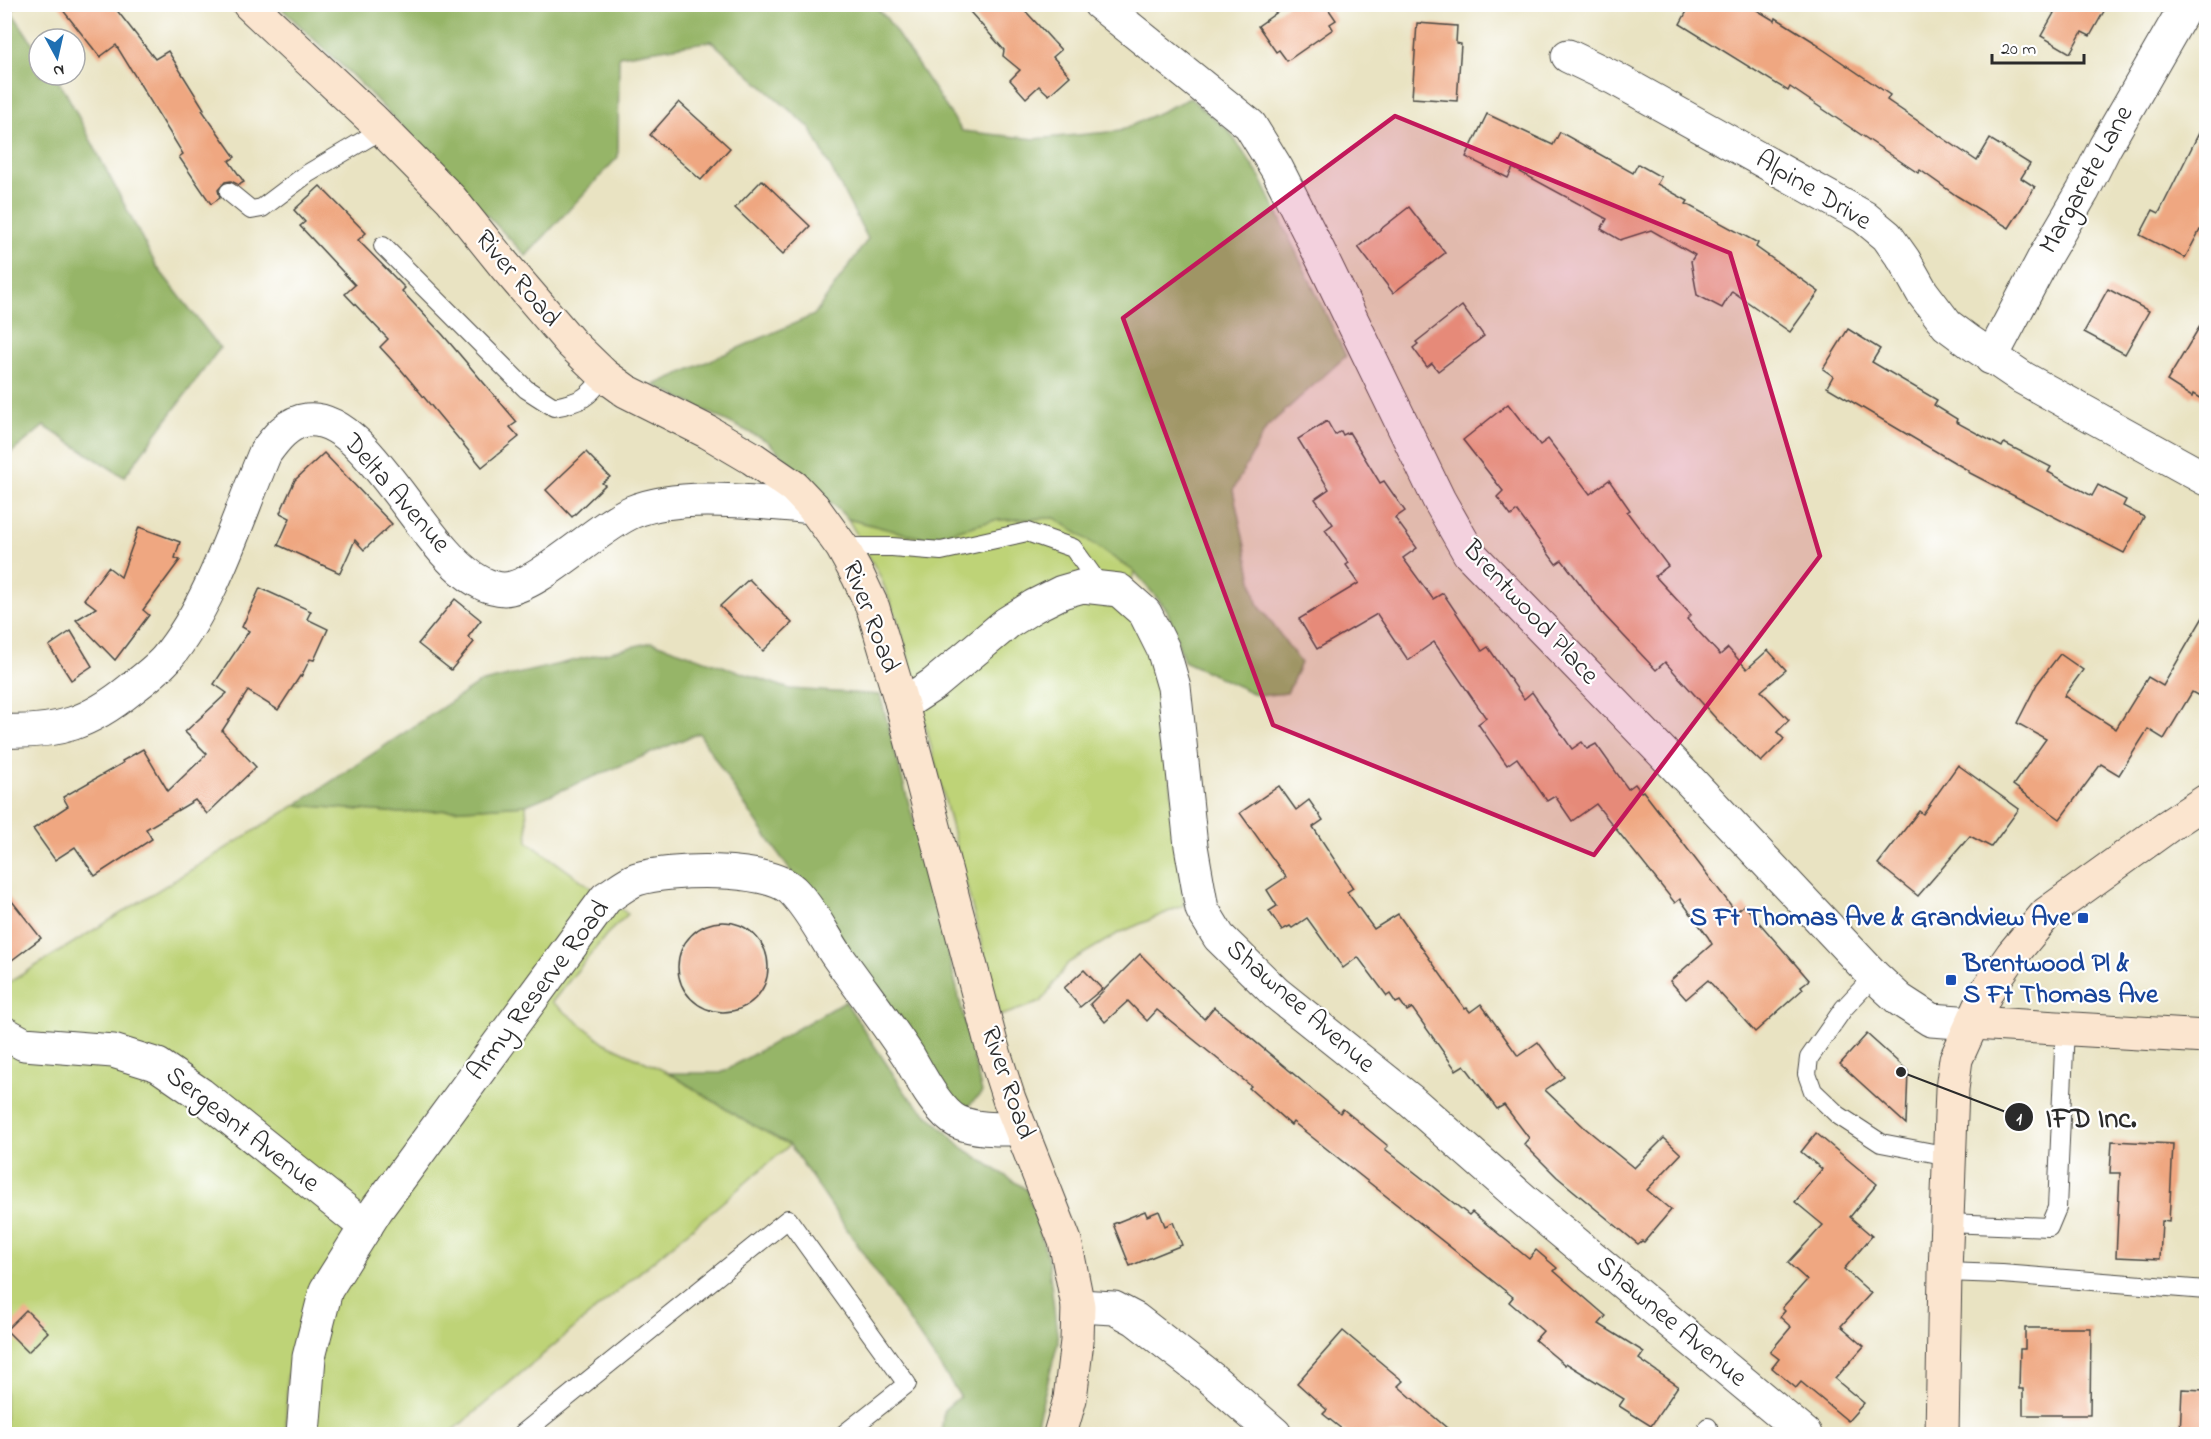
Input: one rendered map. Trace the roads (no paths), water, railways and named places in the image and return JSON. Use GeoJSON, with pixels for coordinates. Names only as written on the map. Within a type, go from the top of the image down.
{"type":"FeatureCollection","features":[{"type":"Feature","properties":{"kind":"street","name":"River Road"},"geometry":{"type":"LineString","coordinates":[[249,4],[383,129],[451,199],[571,343],[604,375],[626,391],[708,432],[752,458],[794,487],[813,507],[842,547],[873,609],[902,705],[991,1043],[1021,1129],[1065,1241],[1078,1306],[1077,1341],[1070,1399],[1060,1434]]}},
{"type":"Feature","properties":{"kind":"street","name":"Brentwood Place"},"geometry":{"type":"LineString","coordinates":[[1100,4],[1250,125],[1277,169],[1439,500],[1469,554],[1684,775],[1874,976],[1900,1000],[1931,1020],[1973,1023]]}},
{"type":"Feature","properties":{"kind":"street","name":"Margarete Lane"},"geometry":{"type":"LineString","coordinates":[[1991,358],[2105,147],[2187,4]]}},
{"type":"Feature","properties":{"kind":"street","name":"Alpine Drive"},"geometry":{"type":"LineString","coordinates":[[1568,56],[1614,78],[1864,217],[1887,236],[1922,292],[1947,324],[1991,358],[2206,479]]}},
{"type":"Feature","properties":{"kind":"street","name":"Delta Avenue"},"geometry":{"type":"LineString","coordinates":[[4,731],[35,732],[78,722],[100,712],[165,660],[198,611],[265,453],[277,436],[290,426],[306,420],[321,421],[342,429],[367,452],[423,528],[460,568],[483,584],[504,589],[525,582],[546,571],[597,533],[633,512],[653,507],[704,501],[813,507]]}},
{"type":"Feature","properties":{"kind":"street","name":"Shawnee Avenue"},"geometry":{"type":"LineString","coordinates":[[902,705],[934,684],[1007,623],[1034,606],[1062,592],[1083,586],[1119,590],[1145,613],[1163,649],[1174,687],[1186,812],[1202,909],[1219,937],[1276,993],[1410,1100],[1526,1202],[1805,1434]]}},
{"type":"Feature","properties":{"kind":"street"},"geometry":{"type":"LineString","coordinates":[[1942,1434],[1945,1272],[1952,1089],[1956,1059],[1988,989],[2012,955],[2046,914],[2206,801]]}},
{"type":"Feature","properties":{"kind":"street","name":"Army Reserve Road"},"geometry":{"type":"LineString","coordinates":[[303,1434],[309,1357],[326,1290],[377,1209],[606,898],[634,880],[678,872],[730,872],[767,878],[790,889],[813,916],[836,955],[943,1109],[957,1121],[989,1129],[1021,1129]]}},
{"type":"Feature","properties":{"kind":"street"},"geometry":{"type":"LineString","coordinates":[[1973,1023],[2206,1037]]}},
{"type":"Feature","properties":{"kind":"street","name":"Sergeant Avenue"},"geometry":{"type":"LineString","coordinates":[[4,1033],[24,1044],[113,1051],[158,1065],[200,1094],[366,1227]]}},
{"type":"Feature","properties":{"kind":"street"},"geometry":{"type":"LineString","coordinates":[[1078,1306],[1114,1308],[1135,1319],[1211,1378],[1275,1434]]}},
{"type":"Feature","properties":{"kind":"lane"},"geometry":{"type":"LineString","coordinates":[[229,192],[251,210],[262,208],[307,174],[383,129]]}},
{"type":"Feature","properties":{"kind":"lane"},"geometry":{"type":"LineString","coordinates":[[382,246],[526,389],[554,407],[581,401],[604,375]]}},
{"type":"Feature","properties":{"kind":"lane"},"geometry":{"type":"LineString","coordinates":[[842,547],[892,547],[940,551],[1027,532],[1073,548],[1101,587]]}},
{"type":"Feature","properties":{"kind":"lane"},"geometry":{"type":"LineString","coordinates":[[1874,976],[1844,1008],[1809,1058],[1808,1074],[1813,1091],[1838,1115],[1881,1143],[1950,1156]]}},
{"type":"Feature","properties":{"kind":"lane"},"geometry":{"type":"LineString","coordinates":[[1947,1222],[2049,1227],[2057,1208],[2065,1027]]}},
{"type":"Feature","properties":{"kind":"lane"},"geometry":{"type":"LineString","coordinates":[[522,1434],[788,1219],[907,1384],[844,1434]]}},
{"type":"Feature","properties":{"kind":"lane"},"geometry":{"type":"LineString","coordinates":[[1945,1272],[2002,1274],[2206,1290]]}},
{"type":"Feature","properties":{"kind":"place","name":"S Ft Thomas Ave & Grandview Ave"},"geometry":{"type":"Point","coordinates":[2083,918]}},
{"type":"Feature","properties":{"kind":"place","name":"Brentwood Pl & S Ft Thomas Ave"},"geometry":{"type":"Point","coordinates":[1951,980]}},
{"type":"Feature","properties":{"kind":"place","name":"IFD Inc."},"geometry":{"type":"Point","coordinates":[1901,1072]}}]}
